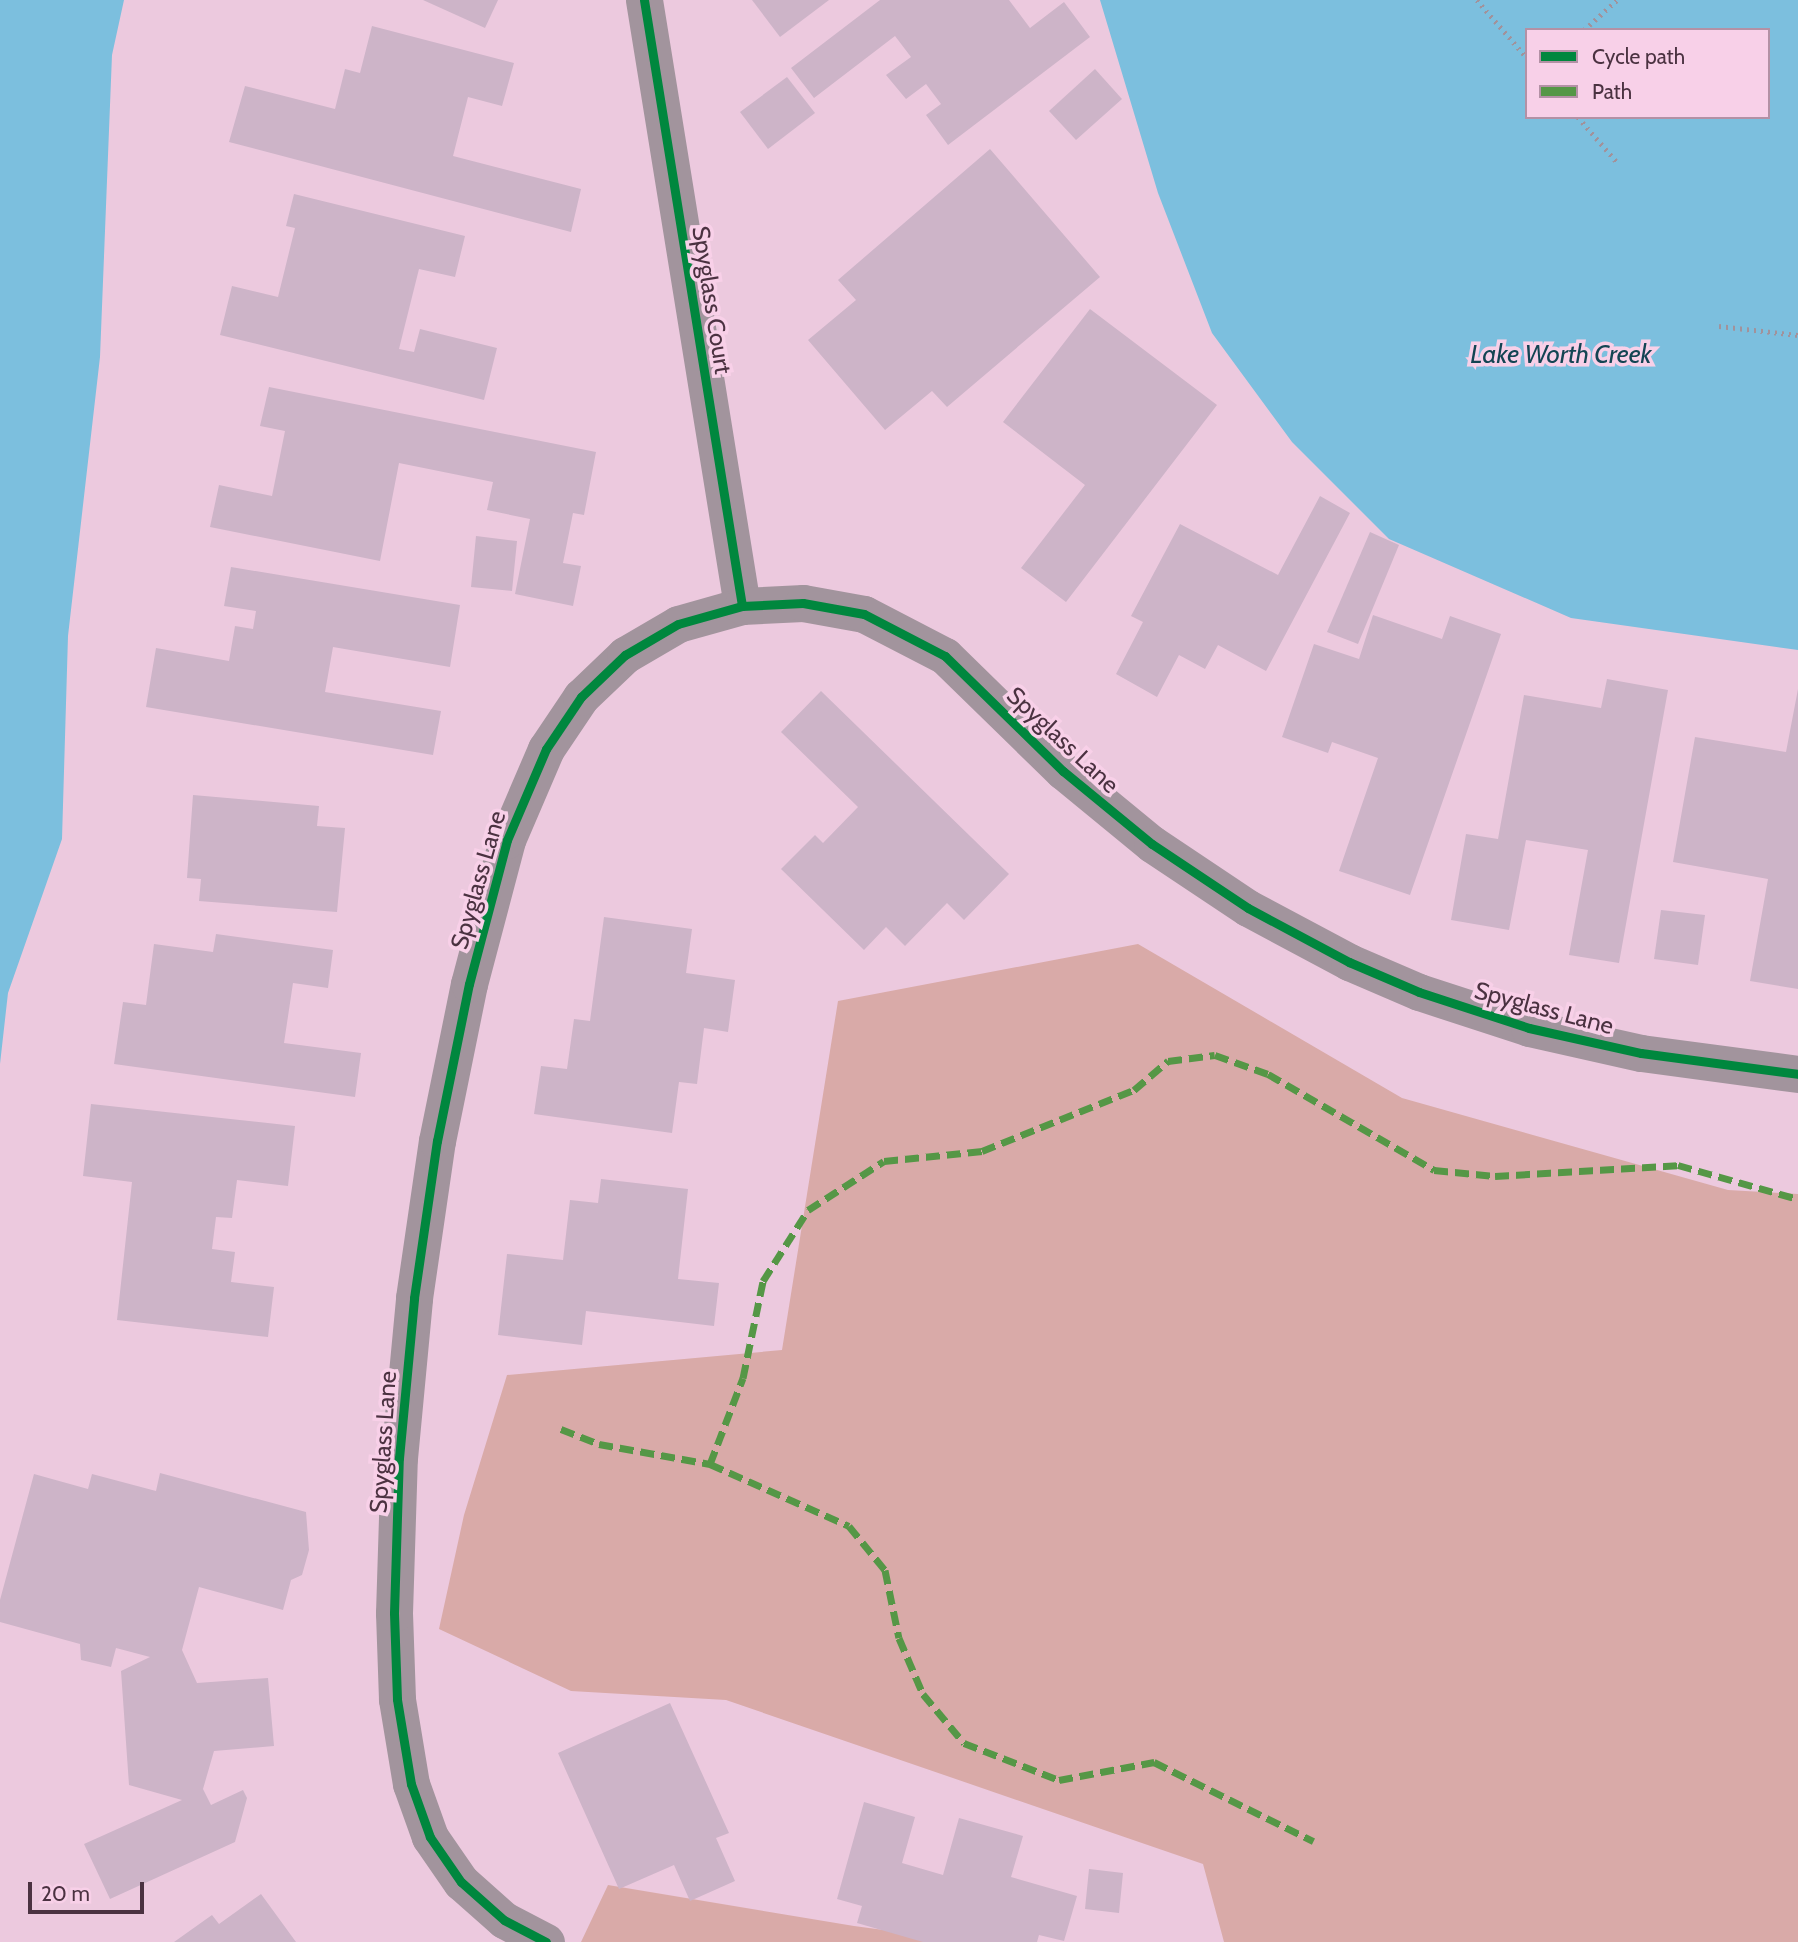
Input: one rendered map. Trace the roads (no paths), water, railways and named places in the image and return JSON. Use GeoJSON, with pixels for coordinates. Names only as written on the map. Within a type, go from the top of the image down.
{"type":"FeatureCollection","features":[{"type":"Feature","properties":{"kind":"street","name":"Spyglass Court"},"geometry":{"type":"LineString","coordinates":[[644,0],[742,606]]}},
{"type":"Feature","properties":{"kind":"street","name":"Spyglass Lane"},"geometry":{"type":"LineString","coordinates":[[546,1942],[504,1920],[461,1882],[430,1837],[411,1784],[397,1699],[394,1613],[399,1458],[421,1245],[437,1140],[469,984],[507,840],[546,749],[581,697],[625,655],[678,624],[742,606],[772,602],[834,607],[873,618],[919,639],[945,656],[1063,771],[1152,844],[1248,908],[1349,962],[1419,992],[1529,1028],[1640,1053],[1798,1074]]}},
{"type":"Feature","properties":{"kind":"water"},"geometry":{"type":"Polygon","coordinates":[[[0,0],[124,0],[112,55],[100,357],[68,636],[62,839],[8,993],[0,1064],[0,0]]]}},
{"type":"Feature","properties":{"kind":"water","name":"Lake Worth Creek"},"geometry":{"type":"Polygon","coordinates":[[[1100,0],[1798,0],[1798,650],[1571,618],[1389,539],[1292,442],[1212,333],[1158,193],[1100,0]]]}}]}
